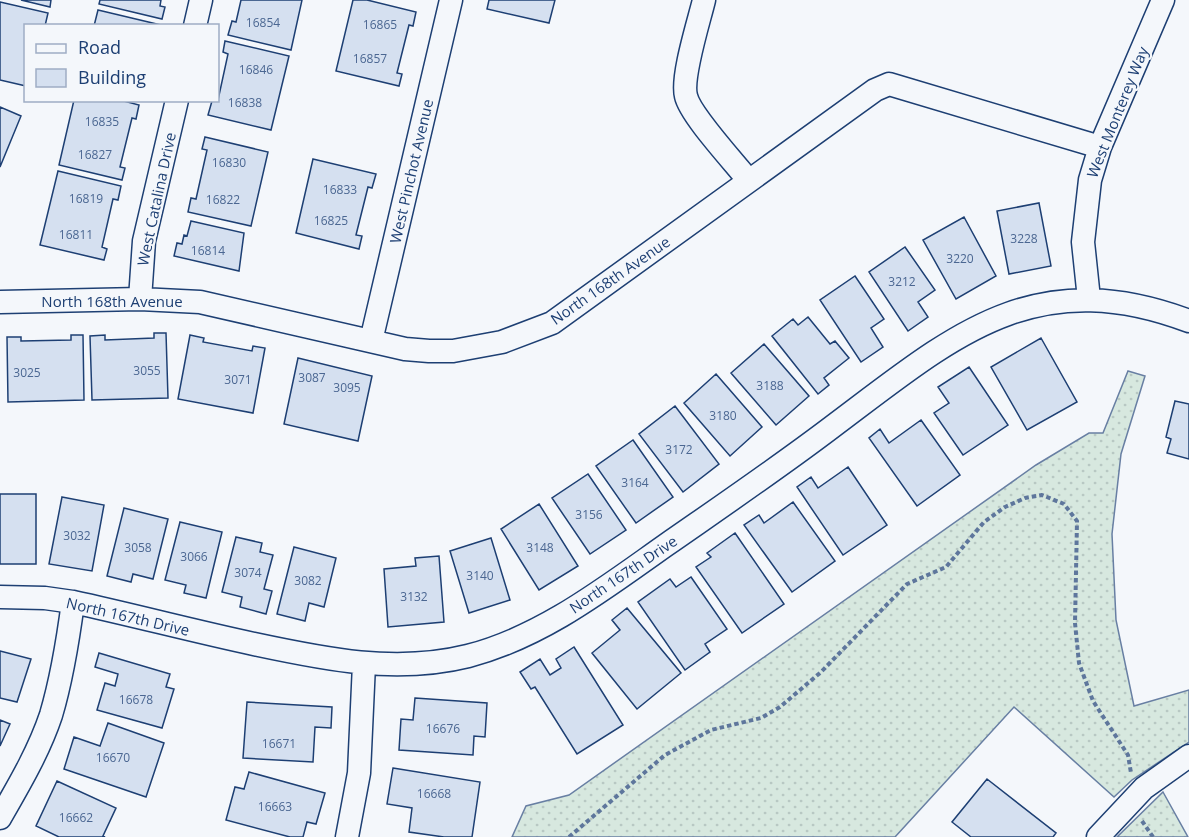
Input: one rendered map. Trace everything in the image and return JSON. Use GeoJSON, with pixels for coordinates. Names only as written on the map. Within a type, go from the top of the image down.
{"type":"FeatureCollection","features":[{"type":"Feature","properties":{"kind":"street"},"geometry":{"type":"LineString","coordinates":[[195,24],[201,0]]}},
{"type":"Feature","properties":{"kind":"street","name":"West Pinchot Avenue"},"geometry":{"type":"LineString","coordinates":[[371,341],[452,0]]}},
{"type":"Feature","properties":{"kind":"street"},"geometry":{"type":"LineString","coordinates":[[704,0],[688,72],[686,95],[699,117],[749,181]]}},
{"type":"Feature","properties":{"kind":"street","name":"West Monterey Way"},"geometry":{"type":"LineString","coordinates":[[1089,299],[1084,220],[1090,180],[1100,147],[1163,0]]}},
{"type":"Feature","properties":{"kind":"street","name":"North 168th Avenue"},"geometry":{"type":"LineString","coordinates":[[0,302],[140,299],[219,306],[405,349],[453,351],[526,335],[566,313],[875,90],[890,84],[1100,147]]}},
{"type":"Feature","properties":{"kind":"street","name":"West Catalina Drive"},"geometry":{"type":"LineString","coordinates":[[140,299],[144,241],[177,102]]}},
{"type":"Feature","properties":{"kind":"street","name":"North 167th Drive"},"geometry":{"type":"LineString","coordinates":[[0,597],[45,598],[73,602],[303,654],[364,664],[436,662],[473,654],[516,640],[573,609],[963,333],[1022,310],[1089,299],[1138,304],[1189,321]]}},
{"type":"Feature","properties":{"kind":"street"},"geometry":{"type":"LineString","coordinates":[[0,818],[37,750],[50,717],[60,683],[73,602]]}},
{"type":"Feature","properties":{"kind":"street"},"geometry":{"type":"LineString","coordinates":[[347,837],[359,773],[364,664]]}},
{"type":"Feature","properties":{"kind":"street"},"geometry":{"type":"LineString","coordinates":[[1098,837],[1156,778],[1189,756]]}},
{"type":"Feature","properties":{"kind":"path"},"geometry":{"type":"LineString","coordinates":[[569,837],[665,755],[711,730],[761,718],[780,707],[821,672],[907,584],[946,567],[995,514],[1025,498],[1042,495],[1064,504],[1077,521],[1076,623],[1079,663],[1093,701],[1128,755],[1133,799],[1138,815],[1153,837]]}},
{"type":"Feature","properties":{"kind":"shaded area"},"geometry":{"type":"Polygon","coordinates":[[[1128,371],[1145,376],[1121,454],[1112,534],[1116,620],[1134,706],[1189,690],[1189,742],[1132,780],[1114,797],[1014,707],[895,837],[512,837],[526,806],[569,795],[1036,465],[1089,433],[1103,433],[1128,371]]]}},
{"type":"Feature","properties":{"kind":"shaded area"},"geometry":{"type":"Polygon","coordinates":[[[1163,792],[1188,837],[1117,837],[1163,792]]]}},
{"type":"Feature","properties":{"kind":"building"},"geometry":{"type":"Polygon","coordinates":[[[21,0],[51,0],[50,7],[21,0]]]}},
{"type":"Feature","properties":{"kind":"building"},"geometry":{"type":"Polygon","coordinates":[[[100,0],[161,0],[160,6],[165,7],[162,19],[99,4],[100,0]]]}},
{"type":"Feature","properties":{"kind":"building"},"geometry":{"type":"Polygon","coordinates":[[[241,0],[302,0],[291,50],[228,35],[232,21],[236,22],[241,0]]]}},
{"type":"Feature","properties":{"kind":"building"},"geometry":{"type":"Polygon","coordinates":[[[353,0],[367,0],[416,12],[413,26],[409,25],[397,73],[402,74],[399,86],[336,71],[353,0]]]}},
{"type":"Feature","properties":{"kind":"building"},"geometry":{"type":"Polygon","coordinates":[[[489,0],[555,0],[549,23],[487,9],[489,0]]]}},
{"type":"Feature","properties":{"kind":"building"},"geometry":{"type":"Polygon","coordinates":[[[0,2],[48,13],[45,24],[24,24],[24,86],[0,80],[0,2]]]}},
{"type":"Feature","properties":{"kind":"building"},"geometry":{"type":"Polygon","coordinates":[[[98,10],[157,24],[94,24],[98,10]]]}},
{"type":"Feature","properties":{"kind":"building"},"geometry":{"type":"Polygon","coordinates":[[[225,41],[289,56],[271,130],[208,115],[212,102],[219,102],[228,54],[223,52],[225,41]]]}},
{"type":"Feature","properties":{"kind":"building"},"geometry":{"type":"Polygon","coordinates":[[[74,102],[128,102],[139,105],[136,119],[132,118],[120,167],[125,168],[122,180],[59,165],[74,102]]]}},
{"type":"Feature","properties":{"kind":"building"},"geometry":{"type":"Polygon","coordinates":[[[0,107],[21,116],[0,167],[0,107]]]}},
{"type":"Feature","properties":{"kind":"building"},"geometry":{"type":"Polygon","coordinates":[[[205,137],[268,152],[251,226],[188,212],[191,198],[196,199],[207,150],[202,149],[205,137]]]}},
{"type":"Feature","properties":{"kind":"building"},"geometry":{"type":"Polygon","coordinates":[[[313,159],[376,174],[372,188],[368,187],[356,235],[362,236],[359,249],[296,233],[313,159]]]}},
{"type":"Feature","properties":{"kind":"building"},"geometry":{"type":"Polygon","coordinates":[[[58,171],[121,186],[118,200],[113,199],[102,247],[107,249],[104,260],[40,245],[58,171]]]}},
{"type":"Feature","properties":{"kind":"building"},"geometry":{"type":"Polygon","coordinates":[[[1039,203],[1051,266],[1009,274],[997,211],[1039,203]]]}},
{"type":"Feature","properties":{"kind":"building"},"geometry":{"type":"Polygon","coordinates":[[[964,217],[996,276],[956,299],[923,240],[964,217]]]}},
{"type":"Feature","properties":{"kind":"building"},"geometry":{"type":"Polygon","coordinates":[[[191,221],[244,233],[239,271],[174,256],[177,243],[182,244],[191,221]]]}},
{"type":"Feature","properties":{"kind":"building"},"geometry":{"type":"Polygon","coordinates":[[[905,247],[935,290],[918,302],[928,317],[908,331],[869,272],[905,247]]]}},
{"type":"Feature","properties":{"kind":"building"},"geometry":{"type":"Polygon","coordinates":[[[855,276],[884,319],[871,328],[883,347],[861,362],[820,300],[855,276]]]}},
{"type":"Feature","properties":{"kind":"building"},"geometry":{"type":"Polygon","coordinates":[[[808,317],[830,344],[835,341],[849,358],[824,378],[829,385],[818,394],[772,336],[793,319],[798,325],[808,317]]]}},
{"type":"Feature","properties":{"kind":"building"},"geometry":{"type":"Polygon","coordinates":[[[154,333],[166,333],[168,398],[92,400],[90,336],[105,335],[105,340],[154,338],[154,333]]]}},
{"type":"Feature","properties":{"kind":"building"},"geometry":{"type":"Polygon","coordinates":[[[71,335],[83,335],[84,400],[8,402],[7,337],[21,337],[21,341],[71,340],[71,335]]]}},
{"type":"Feature","properties":{"kind":"building"},"geometry":{"type":"Polygon","coordinates":[[[190,335],[204,338],[203,342],[252,351],[253,346],[265,348],[253,413],[178,399],[190,335]]]}},
{"type":"Feature","properties":{"kind":"building"},"geometry":{"type":"Polygon","coordinates":[[[1041,338],[1077,402],[1027,430],[991,367],[1041,338]]]}},
{"type":"Feature","properties":{"kind":"building"},"geometry":{"type":"Polygon","coordinates":[[[764,344],[809,396],[776,425],[731,373],[764,344]]]}},
{"type":"Feature","properties":{"kind":"building"},"geometry":{"type":"Polygon","coordinates":[[[298,358],[372,376],[358,441],[284,424],[298,358]]]}},
{"type":"Feature","properties":{"kind":"building"},"geometry":{"type":"Polygon","coordinates":[[[969,367],[1008,425],[963,455],[934,413],[949,403],[938,387],[969,367]]]}},
{"type":"Feature","properties":{"kind":"building"},"geometry":{"type":"Polygon","coordinates":[[[716,374],[762,427],[730,456],[684,403],[716,374]]]}},
{"type":"Feature","properties":{"kind":"building"},"geometry":{"type":"Polygon","coordinates":[[[1175,401],[1189,404],[1189,459],[1167,453],[1171,439],[1166,437],[1175,401]]]}},
{"type":"Feature","properties":{"kind":"building"},"geometry":{"type":"Polygon","coordinates":[[[675,406],[719,464],[683,492],[639,434],[675,406]]]}},
{"type":"Feature","properties":{"kind":"building"},"geometry":{"type":"Polygon","coordinates":[[[921,420],[960,475],[917,506],[869,438],[880,429],[889,443],[921,420]]]}},
{"type":"Feature","properties":{"kind":"building"},"geometry":{"type":"Polygon","coordinates":[[[633,440],[673,497],[636,523],[596,466],[633,440]]]}},
{"type":"Feature","properties":{"kind":"building"},"geometry":{"type":"Polygon","coordinates":[[[848,467],[887,525],[843,555],[797,487],[811,477],[818,488],[848,467]]]}},
{"type":"Feature","properties":{"kind":"building"},"geometry":{"type":"Polygon","coordinates":[[[588,474],[626,530],[590,554],[552,498],[588,474]]]}},
{"type":"Feature","properties":{"kind":"building"},"geometry":{"type":"Polygon","coordinates":[[[0,494],[36,494],[36,564],[0,564],[0,494]]]}},
{"type":"Feature","properties":{"kind":"building"},"geometry":{"type":"Polygon","coordinates":[[[62,497],[104,505],[92,571],[49,564],[62,497]]]}},
{"type":"Feature","properties":{"kind":"building"},"geometry":{"type":"Polygon","coordinates":[[[793,502],[835,561],[792,592],[744,525],[759,515],[764,523],[793,502]]]}},
{"type":"Feature","properties":{"kind":"building"},"geometry":{"type":"Polygon","coordinates":[[[539,504],[578,566],[539,590],[501,529],[539,504]]]}},
{"type":"Feature","properties":{"kind":"building"},"geometry":{"type":"Polygon","coordinates":[[[124,508],[168,519],[153,579],[133,574],[131,582],[107,576],[124,508]]]}},
{"type":"Feature","properties":{"kind":"building"},"geometry":{"type":"Polygon","coordinates":[[[180,522],[222,532],[206,598],[184,593],[186,585],[165,580],[180,522]]]}},
{"type":"Feature","properties":{"kind":"building"},"geometry":{"type":"Polygon","coordinates":[[[735,533],[784,604],[742,633],[696,567],[711,557],[707,553],[735,533]]]}},
{"type":"Feature","properties":{"kind":"building"},"geometry":{"type":"Polygon","coordinates":[[[236,537],[262,543],[260,552],[273,555],[264,589],[272,591],[266,614],[240,607],[242,597],[222,592],[236,537]]]}},
{"type":"Feature","properties":{"kind":"building"},"geometry":{"type":"Polygon","coordinates":[[[491,538],[510,600],[469,613],[450,551],[491,538]]]}},
{"type":"Feature","properties":{"kind":"building"},"geometry":{"type":"Polygon","coordinates":[[[294,547],[336,558],[324,607],[309,603],[305,621],[277,614],[294,547]]]}},
{"type":"Feature","properties":{"kind":"building"},"geometry":{"type":"Polygon","coordinates":[[[439,556],[444,622],[388,627],[384,569],[416,566],[415,558],[439,556]]]}},
{"type":"Feature","properties":{"kind":"building"},"geometry":{"type":"Polygon","coordinates":[[[691,577],[727,629],[705,644],[710,652],[685,670],[638,602],[670,579],[676,587],[691,577]]]}},
{"type":"Feature","properties":{"kind":"building"},"geometry":{"type":"Polygon","coordinates":[[[627,608],[681,673],[637,709],[592,653],[620,630],[612,620],[627,608]]]}},
{"type":"Feature","properties":{"kind":"building"},"geometry":{"type":"Polygon","coordinates":[[[574,647],[623,725],[577,754],[535,687],[531,689],[520,672],[540,659],[550,675],[561,668],[556,659],[574,647]]]}},
{"type":"Feature","properties":{"kind":"building"},"geometry":{"type":"Polygon","coordinates":[[[0,651],[31,659],[17,702],[0,698],[0,651]]]}},
{"type":"Feature","properties":{"kind":"building"},"geometry":{"type":"Polygon","coordinates":[[[99,653],[170,674],[166,687],[174,689],[162,728],[97,710],[105,683],[115,686],[118,674],[95,667],[99,653]]]}},
{"type":"Feature","properties":{"kind":"building"},"geometry":{"type":"Polygon","coordinates":[[[415,698],[487,703],[485,737],[474,736],[473,755],[399,750],[401,719],[413,720],[415,698]]]}},
{"type":"Feature","properties":{"kind":"building"},"geometry":{"type":"Polygon","coordinates":[[[247,702],[332,707],[331,728],[315,727],[313,762],[243,758],[247,702]]]}},
{"type":"Feature","properties":{"kind":"building"},"geometry":{"type":"Polygon","coordinates":[[[0,720],[10,724],[0,746],[0,720]]]}},
{"type":"Feature","properties":{"kind":"building"},"geometry":{"type":"Polygon","coordinates":[[[108,723],[164,743],[146,797],[64,769],[74,737],[100,746],[108,723]]]}},
{"type":"Feature","properties":{"kind":"building"},"geometry":{"type":"Polygon","coordinates":[[[393,768],[480,782],[472,837],[444,837],[409,832],[412,808],[387,804],[393,768]]]}},
{"type":"Feature","properties":{"kind":"building"},"geometry":{"type":"Polygon","coordinates":[[[249,772],[325,793],[316,824],[307,822],[303,837],[290,837],[226,820],[235,787],[244,789],[249,772]]]}},
{"type":"Feature","properties":{"kind":"building"},"geometry":{"type":"Polygon","coordinates":[[[987,779],[1056,833],[1053,837],[971,837],[952,822],[987,779]]]}},
{"type":"Feature","properties":{"kind":"building"},"geometry":{"type":"Polygon","coordinates":[[[57,781],[116,808],[103,836],[105,837],[59,837],[36,826],[57,781]]]}}]}
